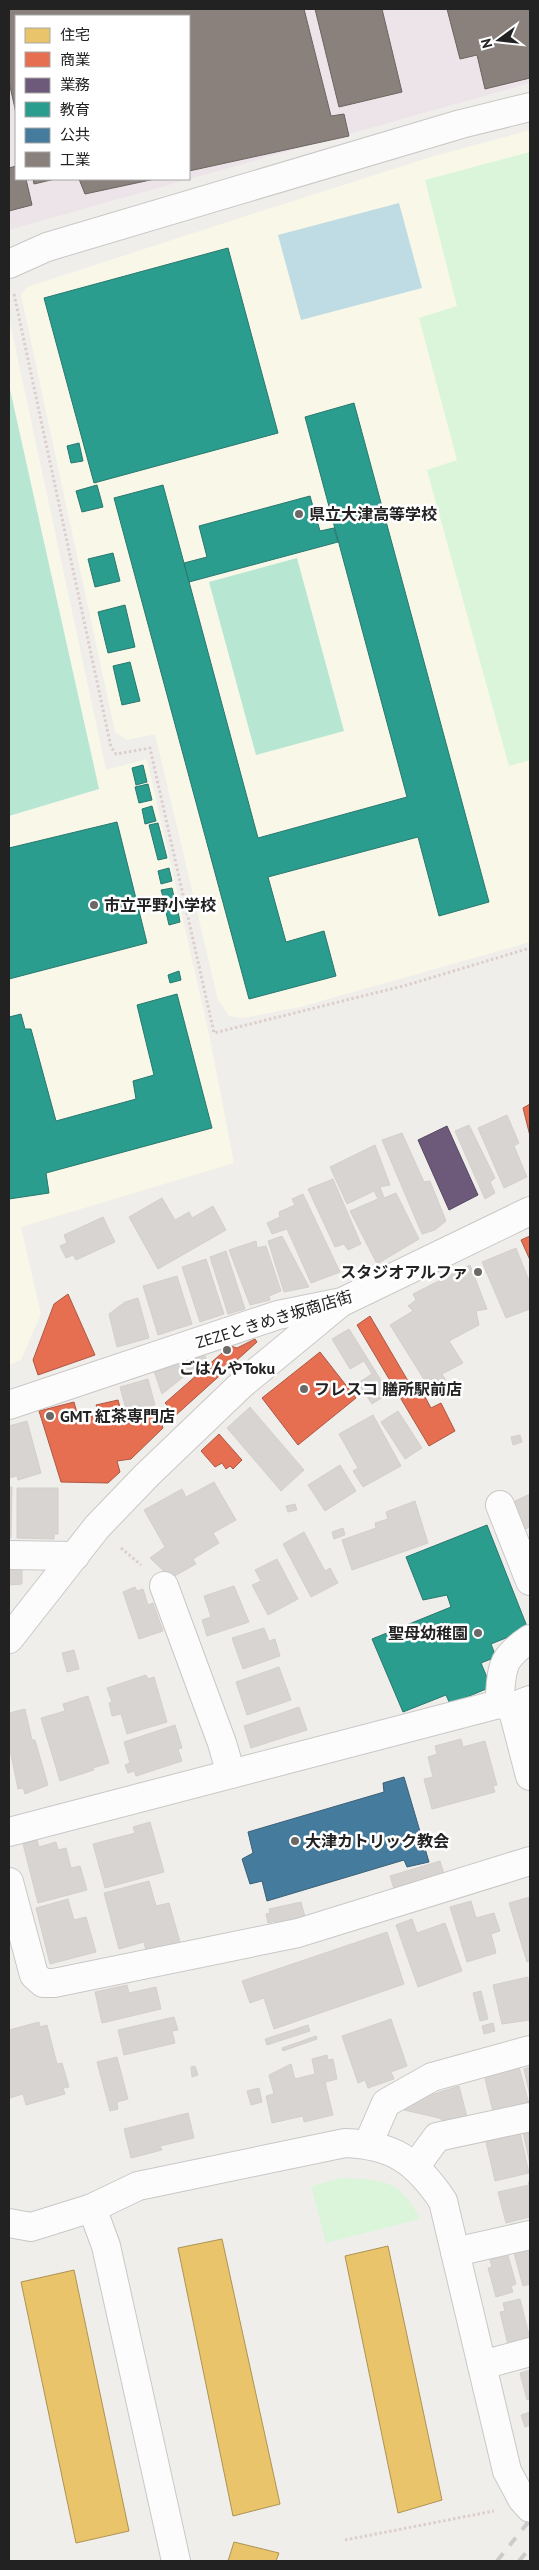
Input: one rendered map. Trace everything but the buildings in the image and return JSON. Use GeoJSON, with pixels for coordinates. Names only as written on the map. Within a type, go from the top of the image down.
{"type":"FeatureCollection","features":[{"type":"Feature","properties":{"kind":"street"},"geometry":{"type":"LineString","coordinates":[[9,264],[47,247],[462,124],[530,107]]}},
{"type":"Feature","properties":{"kind":"street","name":"ZEZEときめき坂商店街"},"geometry":{"type":"LineString","coordinates":[[9,1405],[278,1315],[342,1302],[530,1211]]}},
{"type":"Feature","properties":{"kind":"street"},"geometry":{"type":"LineString","coordinates":[[9,1639],[97,1527],[147,1475],[242,1384],[342,1302]]}},
{"type":"Feature","properties":{"kind":"street"},"geometry":{"type":"LineString","coordinates":[[500,1505],[530,1581]]}},
{"type":"Feature","properties":{"kind":"street"},"geometry":{"type":"LineString","coordinates":[[9,1555],[75,1556]]}},
{"type":"Feature","properties":{"kind":"street"},"geometry":{"type":"LineString","coordinates":[[164,1586],[222,1743],[231,1774]]}},
{"type":"Feature","properties":{"kind":"street"},"geometry":{"type":"LineString","coordinates":[[530,1639],[511,1651],[504,1663],[530,1776]]}},
{"type":"Feature","properties":{"kind":"street"},"geometry":{"type":"LineString","coordinates":[[9,1832],[231,1774],[514,1704]]}},
{"type":"Feature","properties":{"kind":"street"},"geometry":{"type":"LineString","coordinates":[[9,1882],[34,1975],[43,1983],[54,1983],[298,1933],[530,1861]]}},
{"type":"Feature","properties":{"kind":"street"},"geometry":{"type":"LineString","coordinates":[[368,2144],[386,2103],[432,2077],[530,2050]]}},
{"type":"Feature","properties":{"kind":"street"},"geometry":{"type":"LineString","coordinates":[[415,2167],[437,2137],[530,2117]]}},
{"type":"Feature","properties":{"kind":"street"},"geometry":{"type":"LineString","coordinates":[[9,2223],[31,2227],[92,2208],[138,2186],[345,2143],[368,2144],[398,2155],[425,2175],[443,2201],[506,2471],[526,2504]]}},
{"type":"Feature","properties":{"kind":"street"},"geometry":{"type":"LineString","coordinates":[[92,2208],[106,2246],[176,2561]]}},
{"type":"Feature","properties":{"kind":"street"},"geometry":{"type":"LineString","coordinates":[[455,2252],[530,2235]]}},
{"type":"Feature","properties":{"kind":"street"},"geometry":{"type":"LineString","coordinates":[[482,2365],[530,2352]]}},
{"type":"Feature","properties":{"kind":"path"},"geometry":{"type":"LineString","coordinates":[[13,291],[110,747],[116,754],[150,748],[214,1034],[408,985],[530,948]]}},
{"type":"Feature","properties":{"kind":"path"},"geometry":{"type":"LineString","coordinates":[[116,1544],[142,1567]]}},
{"type":"Feature","properties":{"kind":"path"},"geometry":{"type":"LineString","coordinates":[[345,2540],[526,2504]]}},
{"type":"Feature","properties":{"kind":"shaded area"},"geometry":{"type":"Polygon","coordinates":[[[9,9],[530,9],[530,83],[190,179],[190,15],[15,15],[15,180],[186,180],[9,230],[9,9]]]}},
{"type":"Feature","properties":{"kind":"shaded area","name":"県立大津高等学校"},"geometry":{"type":"Polygon","coordinates":[[[530,130],[530,942],[300,1007],[243,1018],[229,1016],[218,1000],[155,734],[127,740],[115,732],[21,295],[27,287],[218,225],[431,157],[530,130]]]}},
{"type":"Feature","properties":{"kind":"shaded area","name":"市立平野小学校"},"geometry":{"type":"Polygon","coordinates":[[[9,318],[106,770],[147,759],[210,1039],[234,1163],[21,1227],[41,1314],[21,1360],[9,1365],[9,318]]]}},
{"type":"Feature","properties":{"kind":"green space"},"geometry":{"type":"Polygon","coordinates":[[[530,152],[530,760],[509,766],[427,470],[457,460],[419,318],[457,306],[425,180],[530,152]]]}},
{"type":"Feature","properties":{"kind":"green space"},"geometry":{"type":"Polygon","coordinates":[[[9,385],[99,789],[9,816],[9,385]]]}},
{"type":"Feature","properties":{"kind":"green space"},"geometry":{"type":"Polygon","coordinates":[[[297,558],[344,731],[256,755],[209,582],[297,558]]]}},
{"type":"Feature","properties":{"kind":"green space"},"geometry":{"type":"Polygon","coordinates":[[[342,2178],[379,2181],[389,2184],[405,2196],[420,2219],[326,2243],[311,2186],[342,2178]]]}},
{"type":"Feature","properties":{"kind":"water"},"geometry":{"type":"Polygon","coordinates":[[[399,203],[422,288],[301,320],[278,235],[399,203]]]}},
{"type":"Feature","properties":{"kind":"railway"},"geometry":{"type":"LineString","coordinates":[[497,2561],[530,2520]]}},
{"type":"Feature","properties":{"kind":"railway"},"geometry":{"type":"LineString","coordinates":[[519,2561],[530,2548]]}},
{"type":"Feature","properties":{"kind":"place","name":"県立大津高等学校"},"geometry":{"type":"Point","coordinates":[299,514]}},
{"type":"Feature","properties":{"kind":"place","name":"市立平野小学校"},"geometry":{"type":"Point","coordinates":[94,905]}},
{"type":"Feature","properties":{"kind":"place","name":"スタジオアルファ"},"geometry":{"type":"Point","coordinates":[478,1272]}},
{"type":"Feature","properties":{"kind":"place","name":"ごはんやToku"},"geometry":{"type":"Point","coordinates":[227,1350]}},
{"type":"Feature","properties":{"kind":"place","name":"フレスコ 膳所駅前店"},"geometry":{"type":"Point","coordinates":[304,1389]}},
{"type":"Feature","properties":{"kind":"place","name":"GMT 紅茶専門店"},"geometry":{"type":"Point","coordinates":[50,1416]}},
{"type":"Feature","properties":{"kind":"place","name":"聖母幼稚園"},"geometry":{"type":"Point","coordinates":[478,1633]}},
{"type":"Feature","properties":{"kind":"place","name":"大津カトリック教会"},"geometry":{"type":"Point","coordinates":[295,1841]}}]}
